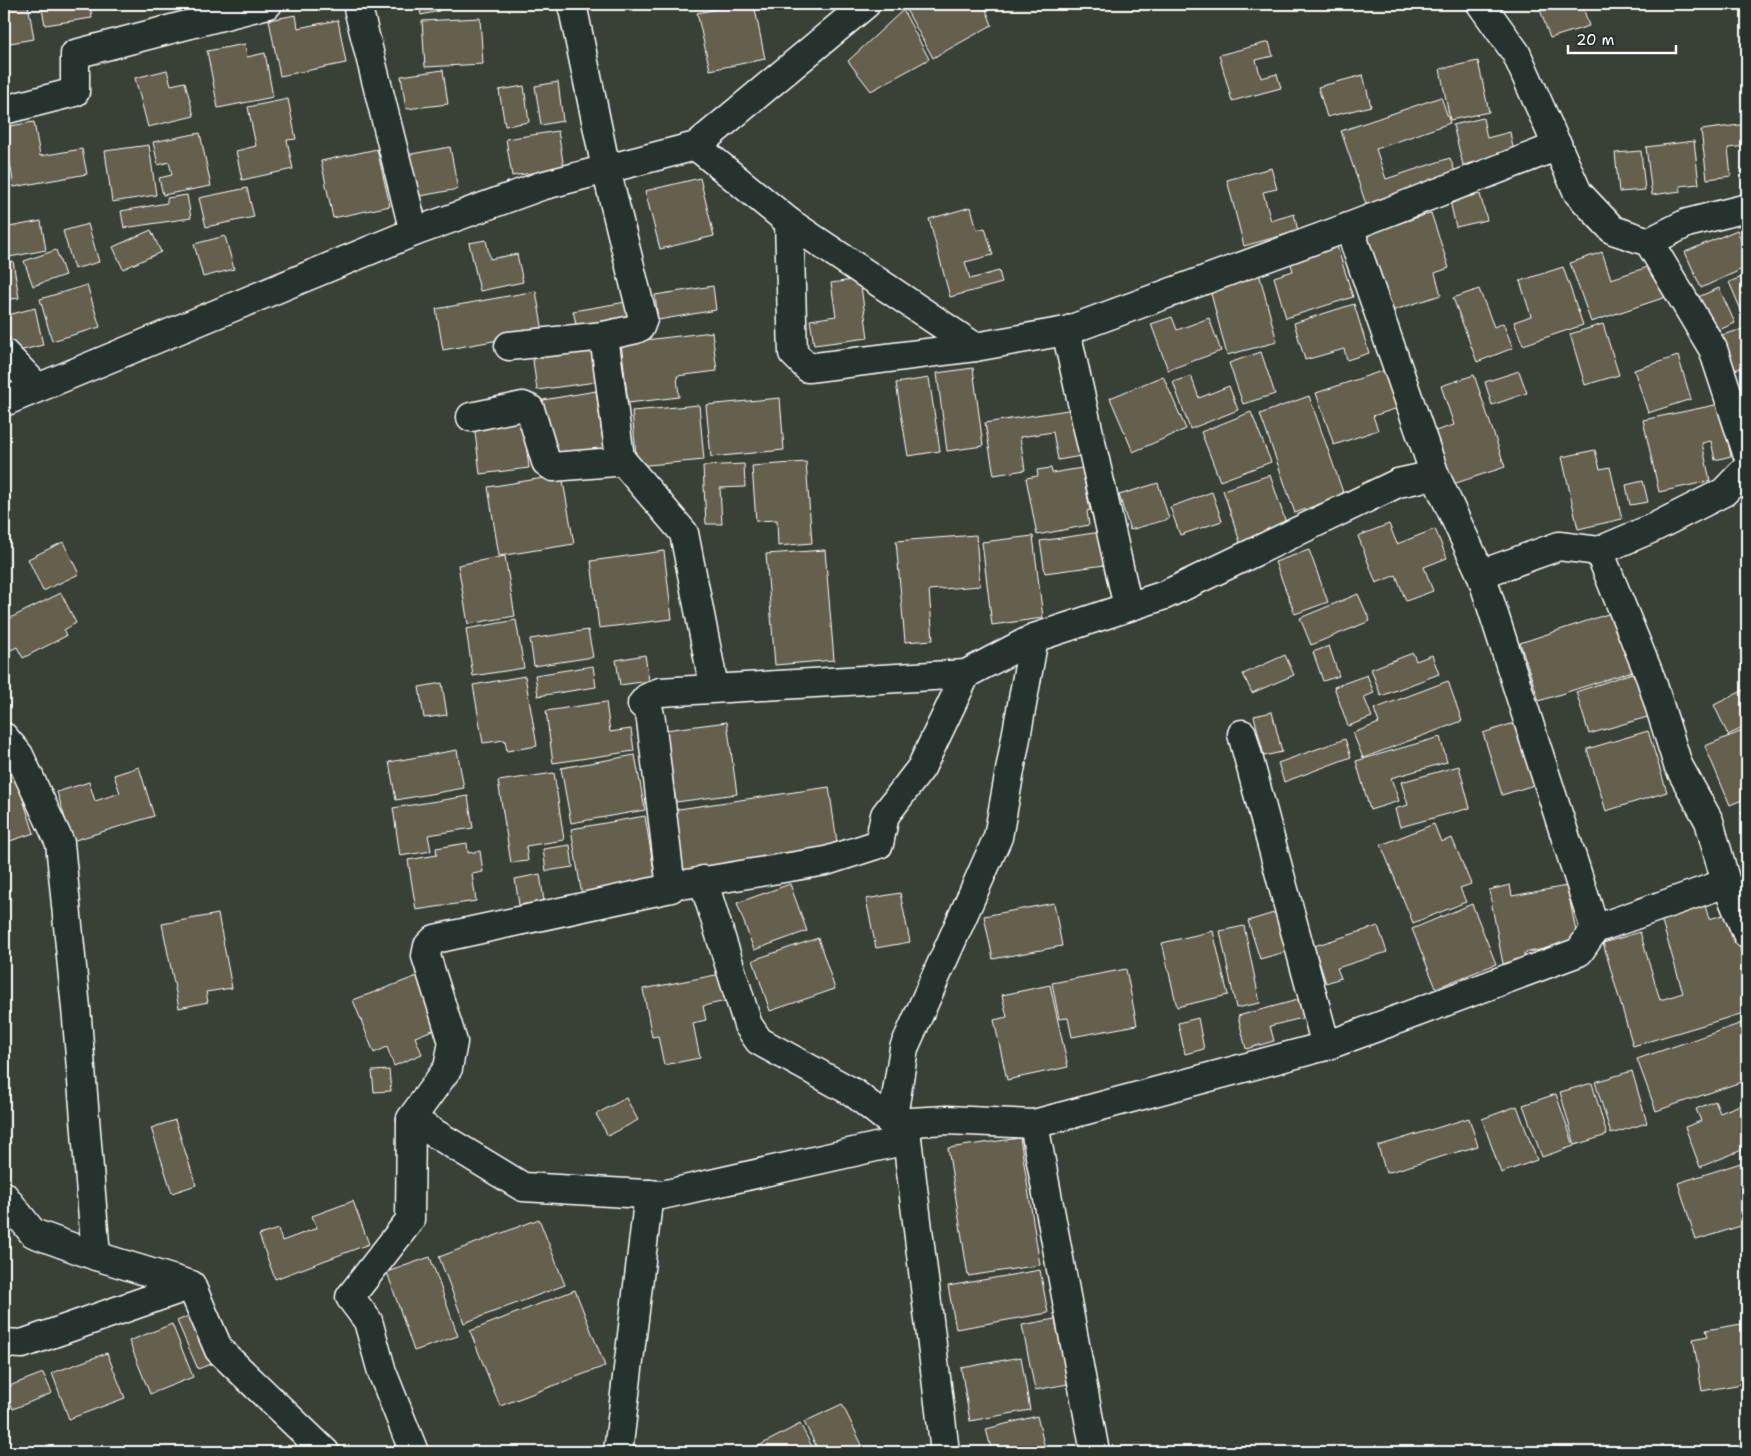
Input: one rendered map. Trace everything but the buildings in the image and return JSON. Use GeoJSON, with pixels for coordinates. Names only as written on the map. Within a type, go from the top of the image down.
{"type":"FeatureCollection","features":[{"type":"Feature","properties":{"kind":"street"},"geometry":{"type":"LineString","coordinates":[[4,110],[76,92],[75,54],[268,4]]}},
{"type":"Feature","properties":{"kind":"street"},"geometry":{"type":"LineString","coordinates":[[357,4],[414,232]]}},
{"type":"Feature","properties":{"kind":"street"},"geometry":{"type":"LineString","coordinates":[[509,346],[604,336],[636,329],[640,327],[643,319],[606,169],[572,4]]}},
{"type":"Feature","properties":{"kind":"street"},"geometry":{"type":"LineString","coordinates":[[4,402],[414,232],[541,186],[696,146],[866,4]]}},
{"type":"Feature","properties":{"kind":"street"},"geometry":{"type":"LineString","coordinates":[[1481,4],[1516,53],[1578,193],[1612,230],[1649,242],[1713,349],[1747,453]]}},
{"type":"Feature","properties":{"kind":"street"},"geometry":{"type":"LineString","coordinates":[[696,146],[789,222],[975,347]]}},
{"type":"Feature","properties":{"kind":"street"},"geometry":{"type":"LineString","coordinates":[[789,222],[793,354],[808,368],[975,347],[1066,331],[1349,227],[1558,146]]}},
{"type":"Feature","properties":{"kind":"street"},"geometry":{"type":"LineString","coordinates":[[1649,242],[1687,223],[1747,208]]}},
{"type":"Feature","properties":{"kind":"street"},"geometry":{"type":"LineString","coordinates":[[1349,227],[1435,475],[1481,574],[1595,929]]}},
{"type":"Feature","properties":{"kind":"street"},"geometry":{"type":"LineString","coordinates":[[1066,331],[1128,607]]}},
{"type":"Feature","properties":{"kind":"street"},"geometry":{"type":"LineString","coordinates":[[604,336],[620,458],[684,533],[714,687]]}},
{"type":"Feature","properties":{"kind":"street"},"geometry":{"type":"LineString","coordinates":[[4,353],[37,387]]}},
{"type":"Feature","properties":{"kind":"street"},"geometry":{"type":"LineString","coordinates":[[471,416],[524,406],[528,407],[546,462],[553,467],[614,462],[620,458]]}},
{"type":"Feature","properties":{"kind":"street"},"geometry":{"type":"LineString","coordinates":[[1481,574],[1558,546],[1599,552],[1653,528],[1724,492],[1747,468]]}},
{"type":"Feature","properties":{"kind":"street"},"geometry":{"type":"LineString","coordinates":[[671,888],[651,720],[649,711],[642,704],[647,698],[660,692],[714,687],[966,674],[1034,638],[1165,594],[1398,483],[1435,475]]}},
{"type":"Feature","properties":{"kind":"street"},"geometry":{"type":"LineString","coordinates":[[1599,552],[1650,679],[1678,765],[1709,821],[1726,884],[1747,934]]}},
{"type":"Feature","properties":{"kind":"street"},"geometry":{"type":"LineString","coordinates":[[945,1452],[901,1128],[904,1048],[998,837],[1034,638]]}},
{"type":"Feature","properties":{"kind":"street"},"geometry":{"type":"LineString","coordinates":[[414,1452],[382,1372],[368,1321],[350,1296],[410,1220],[411,1118],[448,1068],[452,1053],[453,1042],[426,956],[428,946],[435,939],[703,880],[826,861],[879,844],[885,815],[921,768],[966,674]]}},
{"type":"Feature","properties":{"kind":"street"},"geometry":{"type":"LineString","coordinates":[[1242,734],[1326,1046]]}},
{"type":"Feature","properties":{"kind":"street"},"geometry":{"type":"LineString","coordinates":[[4,738],[19,755],[60,843],[77,1019],[96,1256]]}},
{"type":"Feature","properties":{"kind":"street"},"geometry":{"type":"LineString","coordinates":[[703,880],[752,1033],[759,1042],[854,1093],[901,1128]]}},
{"type":"Feature","properties":{"kind":"street"},"geometry":{"type":"LineString","coordinates":[[411,1118],[522,1187],[662,1195],[901,1128],[947,1120],[1034,1124],[1326,1046],[1580,952],[1595,929],[1726,884]]}},
{"type":"Feature","properties":{"kind":"street"},"geometry":{"type":"LineString","coordinates":[[1034,1124],[1095,1452]]}},
{"type":"Feature","properties":{"kind":"street"},"geometry":{"type":"LineString","coordinates":[[618,1452],[649,1194]]}},
{"type":"Feature","properties":{"kind":"street"},"geometry":{"type":"LineString","coordinates":[[4,1196],[32,1233],[96,1256],[191,1285],[219,1350],[325,1452]]}},
{"type":"Feature","properties":{"kind":"street"},"geometry":{"type":"LineString","coordinates":[[5,1343],[22,1344],[191,1285]]}}]}
